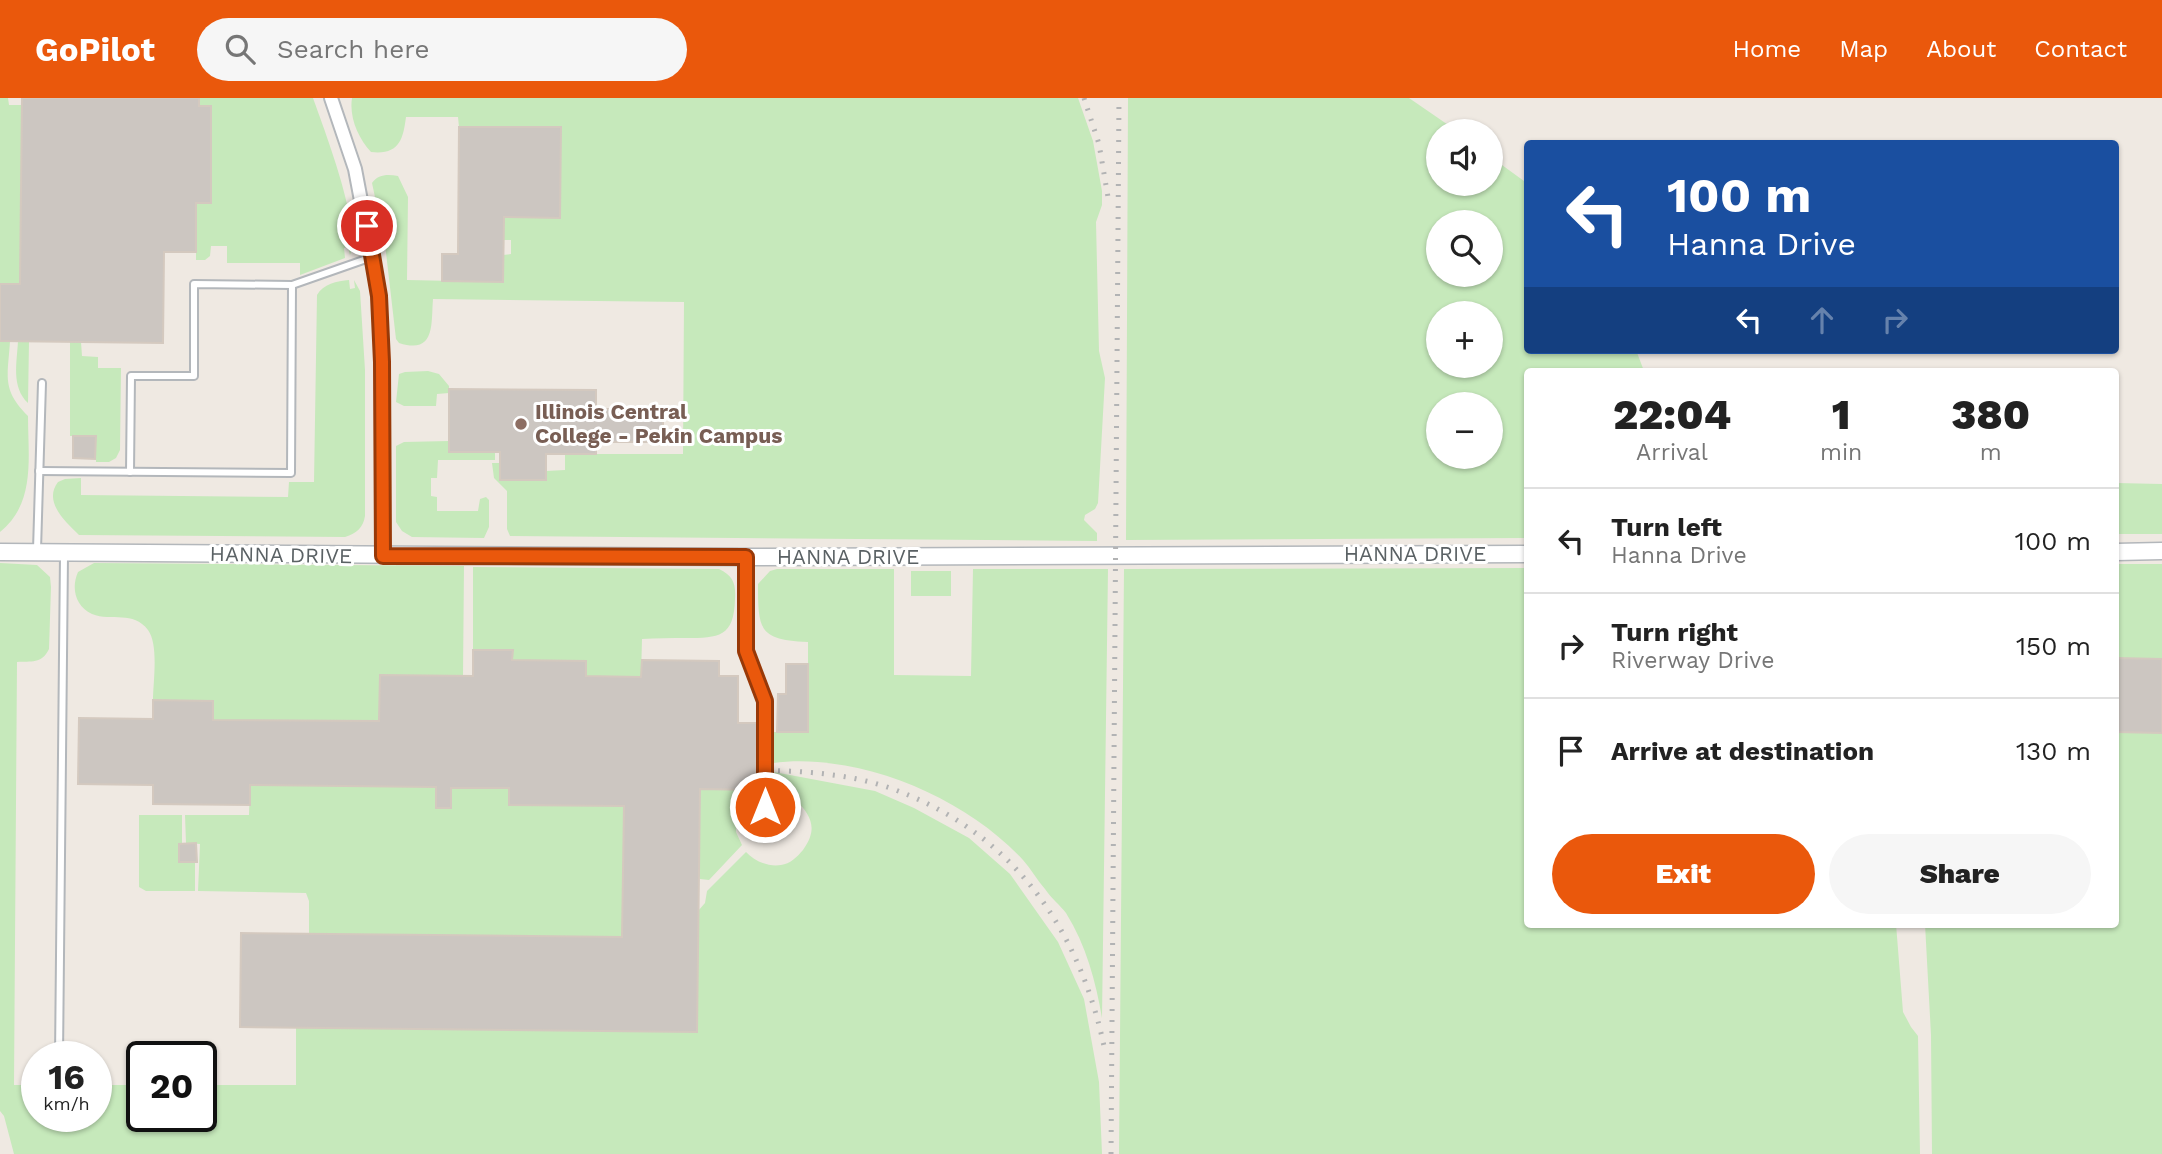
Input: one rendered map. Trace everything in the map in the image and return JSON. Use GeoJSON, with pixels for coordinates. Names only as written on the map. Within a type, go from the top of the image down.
{"type":"FeatureCollection","features":[{"type":"Feature","properties":{"kind":"street"},"geometry":{"type":"LineString","coordinates":[[331,98],[355,169],[379,296],[383,556]]}},
{"type":"Feature","properties":{"kind":"street"},"geometry":{"type":"LineString","coordinates":[[2119,552],[2162,551]]}},
{"type":"Feature","properties":{"kind":"street","name":"HANNA DRIVE"},"geometry":{"type":"LineString","coordinates":[[0,552],[746,557],[1524,554]]}},
{"type":"Feature","properties":{"kind":"lane"},"geometry":{"type":"LineString","coordinates":[[130,472],[131,376],[194,376],[194,284],[292,285],[373,257]]}},
{"type":"Feature","properties":{"kind":"lane"},"geometry":{"type":"LineString","coordinates":[[39,471],[291,473],[292,285]]}},
{"type":"Feature","properties":{"kind":"lane"},"geometry":{"type":"LineString","coordinates":[[37,552],[42,383]]}},
{"type":"Feature","properties":{"kind":"lane"},"geometry":{"type":"LineString","coordinates":[[59,1041],[64,553]]}},
{"type":"Feature","properties":{"kind":"lane"},"geometry":{"type":"LineString","coordinates":[[746,557],[746,651],[765,701],[765,807],[773,832]]}},
{"type":"Feature","properties":{"kind":"green space"},"geometry":{"type":"Polygon","coordinates":[[[0,98],[8,98],[9,105],[22,105],[20,284],[0,284],[0,98]]]}},
{"type":"Feature","properties":{"kind":"green space"},"geometry":{"type":"Polygon","coordinates":[[[199,98],[313,98],[346,201],[351,223],[350,255],[348,247],[344,248],[345,258],[300,275],[300,263],[227,263],[227,246],[211,246],[210,256],[205,260],[196,260],[196,203],[211,203],[211,107],[199,106],[199,98]]]}},
{"type":"Feature","properties":{"kind":"green space"},"geometry":{"type":"Polygon","coordinates":[[[352,98],[1078,98],[1093,141],[1102,191],[1102,205],[1096,222],[1099,351],[1105,378],[1098,503],[1095,509],[1085,515],[1084,520],[1097,533],[1097,541],[510,536],[507,529],[507,491],[494,478],[492,463],[500,463],[500,480],[546,480],[546,471],[565,470],[565,454],[683,454],[684,302],[433,299],[431,327],[425,341],[411,346],[399,343],[396,339],[385,244],[372,183],[384,175],[398,176],[408,197],[407,280],[503,282],[503,255],[511,254],[511,240],[503,240],[504,150],[521,217],[560,218],[561,128],[459,127],[458,117],[406,117],[401,139],[394,148],[371,152],[356,127],[352,98]]]}},
{"type":"Feature","properties":{"kind":"green space"},"geometry":{"type":"Polygon","coordinates":[[[1128,98],[1409,98],[1440,119],[1426,119],[1426,196],[1503,196],[1503,166],[1524,181],[1524,354],[1638,354],[1643,368],[1524,368],[1524,538],[1126,540],[1128,98]]]}},
{"type":"Feature","properties":{"kind":"green space"},"geometry":{"type":"Polygon","coordinates":[[[349,280],[350,289],[355,288],[354,280],[360,291],[365,370],[365,516],[363,524],[356,532],[345,537],[79,535],[62,517],[53,497],[58,482],[65,479],[81,478],[81,495],[288,497],[289,482],[314,482],[317,295],[335,282],[349,280]]]}},
{"type":"Feature","properties":{"kind":"green space"},"geometry":{"type":"Polygon","coordinates":[[[0,341],[10,341],[8,382],[14,398],[28,416],[29,463],[20,507],[0,532],[0,341]]]}},
{"type":"Feature","properties":{"kind":"green space"},"geometry":{"type":"Polygon","coordinates":[[[18,341],[29,341],[28,403],[17,382],[18,341]]]}},
{"type":"Feature","properties":{"kind":"green space"},"geometry":{"type":"Polygon","coordinates":[[[70,342],[81,342],[82,356],[98,357],[98,368],[121,368],[120,450],[116,458],[109,462],[96,462],[96,436],[70,436],[70,342]]]}},
{"type":"Feature","properties":{"kind":"green space"},"geometry":{"type":"Polygon","coordinates":[[[428,371],[439,374],[449,386],[449,393],[437,394],[436,406],[404,406],[396,402],[399,374],[428,371]]]}},
{"type":"Feature","properties":{"kind":"green space"},"geometry":{"type":"Polygon","coordinates":[[[449,441],[449,452],[495,452],[495,460],[438,460],[437,478],[431,478],[431,496],[437,497],[437,511],[478,511],[480,499],[486,497],[489,500],[489,527],[484,538],[412,537],[402,531],[396,522],[396,446],[404,442],[449,441]]]}},
{"type":"Feature","properties":{"kind":"green space"},"geometry":{"type":"Polygon","coordinates":[[[2119,483],[2162,484],[2162,534],[2119,534],[2119,483]]]}},
{"type":"Feature","properties":{"kind":"green space"},"geometry":{"type":"Polygon","coordinates":[[[0,563],[37,565],[50,577],[51,587],[49,649],[39,659],[17,662],[14,1085],[21,1085],[21,1132],[112,1132],[112,1085],[126,1085],[126,1132],[217,1132],[217,1085],[296,1085],[296,1028],[697,1032],[698,911],[705,903],[707,891],[746,852],[762,863],[784,864],[803,850],[810,837],[812,826],[809,817],[774,772],[875,791],[914,808],[969,838],[1010,874],[1058,942],[1084,999],[1099,1082],[1102,1154],[14,1154],[4,1116],[0,1111],[0,563]]]}},
{"type":"Feature","properties":{"kind":"green space"},"geometry":{"type":"Polygon","coordinates":[[[94,563],[464,566],[463,676],[379,721],[213,720],[213,701],[153,700],[155,664],[148,630],[129,618],[92,614],[78,601],[75,584],[78,572],[94,563]]]}},
{"type":"Feature","properties":{"kind":"green space"},"geometry":{"type":"Polygon","coordinates":[[[2119,564],[2162,564],[2162,659],[2119,658],[2119,564]]]}},
{"type":"Feature","properties":{"kind":"green space"},"geometry":{"type":"Polygon","coordinates":[[[473,567],[719,569],[728,574],[734,584],[734,612],[728,628],[716,636],[642,639],[641,677],[586,676],[586,661],[512,660],[512,650],[473,650],[473,567]]]}},
{"type":"Feature","properties":{"kind":"green space"},"geometry":{"type":"Polygon","coordinates":[[[1524,568],[1524,928],[1896,928],[1903,1012],[1918,1036],[1920,1154],[1119,1154],[1124,569],[1524,568]]]}},
{"type":"Feature","properties":{"kind":"green space"},"geometry":{"type":"Polygon","coordinates":[[[894,569],[894,675],[971,676],[973,569],[1108,569],[1102,1018],[1089,964],[1073,925],[1026,863],[999,837],[941,799],[875,772],[806,761],[773,763],[773,732],[808,732],[808,642],[780,639],[771,635],[765,630],[759,612],[758,584],[770,571],[894,569]]]}},
{"type":"Feature","properties":{"kind":"green space"},"geometry":{"type":"Polygon","coordinates":[[[911,571],[951,571],[951,596],[911,596],[911,571]]]}},
{"type":"Feature","properties":{"kind":"green space"},"geometry":{"type":"Polygon","coordinates":[[[2119,732],[2162,733],[2162,1154],[1932,1154],[1931,1035],[1925,928],[2119,928],[2119,732]]]}},
{"type":"Feature","properties":{"kind":"green space"},"geometry":{"type":"Polygon","coordinates":[[[250,785],[436,787],[437,808],[451,808],[451,788],[509,788],[510,805],[624,806],[622,937],[309,934],[309,901],[306,893],[198,891],[200,844],[186,843],[185,815],[249,815],[250,785]]]}},
{"type":"Feature","properties":{"kind":"green space"},"geometry":{"type":"Polygon","coordinates":[[[700,789],[736,790],[736,832],[742,845],[709,880],[700,879],[699,876],[700,789]]]}},
{"type":"Feature","properties":{"kind":"green space"},"geometry":{"type":"Polygon","coordinates":[[[139,815],[182,815],[179,862],[195,862],[195,891],[146,891],[139,887],[139,815]]]}},
{"type":"Feature","properties":{"kind":"building"},"geometry":{"type":"Polygon","coordinates":[[[22,98],[199,98],[199,106],[211,106],[211,203],[196,203],[196,252],[164,252],[163,343],[0,341],[0,284],[20,284],[22,98]]]}},
{"type":"Feature","properties":{"kind":"building"},"geometry":{"type":"Polygon","coordinates":[[[459,127],[561,127],[560,218],[504,217],[503,282],[442,281],[442,254],[458,254],[459,127]]]}},
{"type":"Feature","properties":{"kind":"building"},"geometry":{"type":"Polygon","coordinates":[[[449,389],[596,390],[596,409],[663,409],[663,442],[596,442],[596,454],[546,454],[546,480],[500,480],[500,452],[449,452],[449,389]]]}},
{"type":"Feature","properties":{"kind":"building"},"geometry":{"type":"Polygon","coordinates":[[[73,436],[96,436],[95,459],[73,458],[73,436]]]}},
{"type":"Feature","properties":{"kind":"building"},"geometry":{"type":"Polygon","coordinates":[[[473,650],[513,650],[512,660],[586,661],[586,676],[641,677],[642,660],[719,661],[719,676],[738,676],[738,723],[757,723],[756,790],[700,789],[697,1032],[240,1027],[241,933],[622,937],[624,806],[509,805],[509,788],[451,788],[451,808],[436,808],[436,787],[250,785],[250,805],[153,804],[153,785],[78,784],[79,718],[153,719],[153,700],[213,701],[213,720],[379,721],[380,675],[473,676],[473,650]]]}},
{"type":"Feature","properties":{"kind":"building"},"geometry":{"type":"Polygon","coordinates":[[[2119,658],[2162,659],[2162,733],[2119,732],[2119,658]]]}},
{"type":"Feature","properties":{"kind":"building"},"geometry":{"type":"Polygon","coordinates":[[[786,664],[808,664],[808,732],[777,732],[778,694],[786,694],[786,664]]]}},
{"type":"Feature","properties":{"kind":"building"},"geometry":{"type":"Polygon","coordinates":[[[196,843],[197,862],[179,862],[179,844],[196,843]]]}},
{"type":"Feature","properties":{"kind":"railway"},"geometry":{"type":"LineString","coordinates":[[1084,98],[1099,144],[1109,203]]}},
{"type":"Feature","properties":{"kind":"railway"},"geometry":{"type":"LineString","coordinates":[[1111,1154],[1119,98]]}},
{"type":"Feature","properties":{"kind":"railway"},"geometry":{"type":"LineString","coordinates":[[756,770],[822,774],[887,787],[931,805],[969,829],[1003,856],[1033,888],[1078,963],[1094,1006],[1105,1051]]}},
{"type":"Feature","properties":{"kind":"place","name":"Illinois Central College - Pekin Campus"},"geometry":{"type":"Point","coordinates":[521,424]}},
{"type":"Feature","properties":{"kind":"route"},"geometry":{"type":"LineString","coordinates":[[367,226],[379,296],[383,556],[746,557],[746,651],[765,701],[765,807]]}}]}
